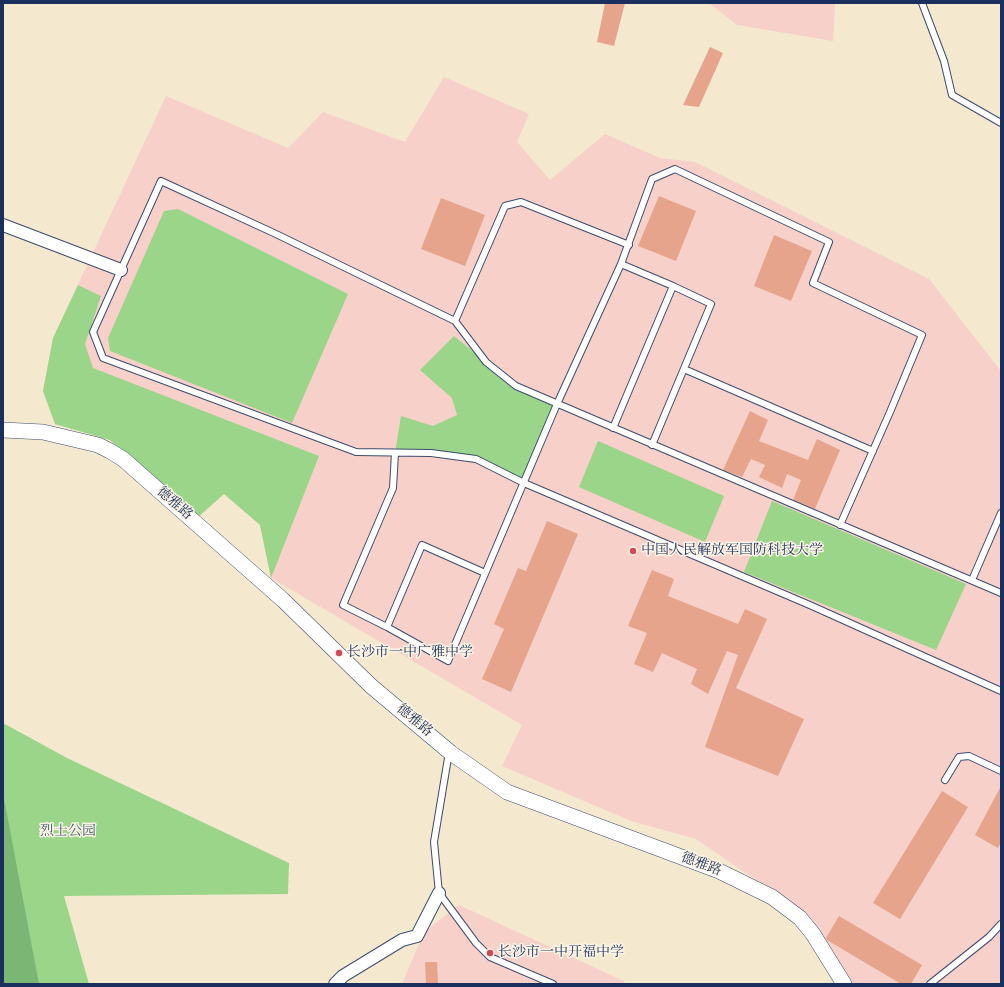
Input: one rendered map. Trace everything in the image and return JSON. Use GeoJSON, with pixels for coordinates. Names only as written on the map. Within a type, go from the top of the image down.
{"type":"FeatureCollection","features":[{"type":"Feature","properties":{"kind":"street"},"geometry":{"type":"LineString","coordinates":[[3,224],[121,270]]}},
{"type":"Feature","properties":{"kind":"street","name":"德雅路"},"geometry":{"type":"LineString","coordinates":[[3,430],[43,432],[98,445],[123,459],[283,600],[371,686],[449,756],[507,792],[719,871],[772,897],[800,918],[813,934],[844,984]]}},
{"type":"Feature","properties":{"kind":"street","name":"德雅路"},"geometry":{"type":"LineString","coordinates":[[3,440],[43,441],[97,454],[117,464],[278,606],[367,691],[502,796],[538,811],[718,877],[772,902],[796,922],[806,934],[837,984]]}},
{"type":"Feature","properties":{"kind":"street"},"geometry":{"type":"LineString","coordinates":[[335,984],[343,976],[402,940],[417,936],[439,892]]}},
{"type":"Feature","properties":{"kind":"lane"},"geometry":{"type":"LineString","coordinates":[[922,3],[944,61],[952,95],[1001,123]]}},
{"type":"Feature","properties":{"kind":"lane"},"geometry":{"type":"LineString","coordinates":[[395,452],[393,488],[343,605],[387,627],[448,661],[557,404],[621,264],[652,179],[675,169],[829,242],[813,283],[922,334],[840,525]]}},
{"type":"Feature","properties":{"kind":"lane"},"geometry":{"type":"LineString","coordinates":[[1001,593],[516,386],[486,362],[455,321],[276,234],[161,181],[93,332],[103,358],[356,452],[431,453],[476,458],[524,483],[791,597],[1001,691]]}},
{"type":"Feature","properties":{"kind":"lane"},"geometry":{"type":"LineString","coordinates":[[455,321],[505,206],[521,202],[629,245]]}},
{"type":"Feature","properties":{"kind":"lane"},"geometry":{"type":"LineString","coordinates":[[621,264],[711,304],[652,445]]}},
{"type":"Feature","properties":{"kind":"lane"},"geometry":{"type":"LineString","coordinates":[[612,428],[673,286]]}},
{"type":"Feature","properties":{"kind":"lane"},"geometry":{"type":"LineString","coordinates":[[684,369],[873,451]]}},
{"type":"Feature","properties":{"kind":"lane"},"geometry":{"type":"LineString","coordinates":[[972,580],[1001,513]]}},
{"type":"Feature","properties":{"kind":"lane"},"geometry":{"type":"LineString","coordinates":[[387,627],[422,545],[485,573]]}},
{"type":"Feature","properties":{"kind":"lane"},"geometry":{"type":"LineString","coordinates":[[449,756],[434,842],[439,892],[476,943],[490,957],[553,984]]}},
{"type":"Feature","properties":{"kind":"lane"},"geometry":{"type":"LineString","coordinates":[[945,780],[959,757],[969,756],[1001,772]]}},
{"type":"Feature","properties":{"kind":"lane"},"geometry":{"type":"LineString","coordinates":[[930,984],[989,938],[1001,924]]}},
{"type":"Feature","properties":{"kind":"shaded area"},"geometry":{"type":"Polygon","coordinates":[[[709,3],[835,3],[833,41],[737,25],[709,3]]]}},
{"type":"Feature","properties":{"kind":"shaded area","name":"中国人民解放军国防科技大学"},"geometry":{"type":"Polygon","coordinates":[[[444,77],[529,114],[517,142],[550,180],[605,134],[660,158],[695,162],[929,279],[1001,371],[1001,984],[851,984],[810,917],[696,839],[631,821],[502,766],[522,725],[271,578],[260,525],[224,494],[197,518],[110,440],[55,424],[43,391],[53,338],[166,96],[288,148],[323,112],[405,142],[444,77]]]}},
{"type":"Feature","properties":{"kind":"shaded area","name":"长沙市一中开福中学"},"geometry":{"type":"Polygon","coordinates":[[[459,905],[624,981],[625,984],[402,984],[424,932],[459,905]]]}},
{"type":"Feature","properties":{"kind":"green space"},"geometry":{"type":"Polygon","coordinates":[[[178,209],[348,294],[292,423],[110,351],[108,338],[164,211],[178,209]]]}},
{"type":"Feature","properties":{"kind":"green space"},"geometry":{"type":"Polygon","coordinates":[[[78,285],[101,296],[85,344],[93,368],[319,456],[271,578],[260,525],[224,494],[197,518],[110,440],[55,424],[43,391],[53,338],[78,285]]]}},
{"type":"Feature","properties":{"kind":"green space"},"geometry":{"type":"Polygon","coordinates":[[[454,336],[516,386],[557,404],[524,483],[476,459],[395,453],[401,416],[433,426],[457,415],[452,398],[420,370],[454,336]]]}},
{"type":"Feature","properties":{"kind":"green space"},"geometry":{"type":"Polygon","coordinates":[[[598,441],[724,496],[705,542],[579,487],[598,441]]]}},
{"type":"Feature","properties":{"kind":"green space"},"geometry":{"type":"Polygon","coordinates":[[[772,501],[966,584],[936,650],[744,572],[772,501]]]}},
{"type":"Feature","properties":{"kind":"green space","name":"烈士公园"},"geometry":{"type":"Polygon","coordinates":[[[3,723],[67,758],[289,863],[288,894],[64,896],[89,984],[3,984],[3,723]]]}},
{"type":"Feature","properties":{"kind":"green space"},"geometry":{"type":"Polygon","coordinates":[[[3,793],[39,984],[3,984],[3,793]]]}},
{"type":"Feature","properties":{"kind":"building"},"geometry":{"type":"Polygon","coordinates":[[[605,3],[625,3],[614,46],[597,42],[605,3]]]}},
{"type":"Feature","properties":{"kind":"building"},"geometry":{"type":"Polygon","coordinates":[[[710,47],[723,53],[699,107],[683,105],[710,47]]]}},
{"type":"Feature","properties":{"kind":"building"},"geometry":{"type":"Polygon","coordinates":[[[659,196],[696,211],[676,261],[638,246],[659,196]]]}},
{"type":"Feature","properties":{"kind":"building"},"geometry":{"type":"Polygon","coordinates":[[[441,198],[485,215],[465,266],[421,249],[441,198]]]}},
{"type":"Feature","properties":{"kind":"building"},"geometry":{"type":"Polygon","coordinates":[[[774,235],[812,251],[791,301],[754,286],[774,235]]]}},
{"type":"Feature","properties":{"kind":"building"},"geometry":{"type":"Polygon","coordinates":[[[750,411],[768,420],[759,441],[808,460],[817,439],[840,450],[815,509],[793,500],[801,480],[787,474],[782,488],[759,477],[765,465],[751,459],[742,477],[723,470],[750,411]]]}},
{"type":"Feature","properties":{"kind":"building"},"geometry":{"type":"Polygon","coordinates":[[[547,521],[578,534],[511,692],[482,679],[504,629],[494,624],[518,568],[526,571],[547,521]]]}},
{"type":"Feature","properties":{"kind":"building"},"geometry":{"type":"Polygon","coordinates":[[[652,570],[674,579],[668,596],[738,624],[745,609],[767,619],[736,688],[804,719],[778,776],[705,747],[738,655],[727,651],[708,694],[691,684],[697,669],[662,653],[653,672],[634,664],[647,633],[628,626],[652,570]]]}},
{"type":"Feature","properties":{"kind":"building"},"geometry":{"type":"Polygon","coordinates":[[[1001,786],[1001,842],[998,848],[975,835],[1001,786]]]}},
{"type":"Feature","properties":{"kind":"building"},"geometry":{"type":"Polygon","coordinates":[[[942,791],[968,807],[900,919],[873,903],[942,791]]]}},
{"type":"Feature","properties":{"kind":"building"},"geometry":{"type":"Polygon","coordinates":[[[839,916],[922,965],[911,984],[901,984],[827,940],[826,938],[839,916]]]}},
{"type":"Feature","properties":{"kind":"building"},"geometry":{"type":"Polygon","coordinates":[[[425,962],[437,962],[438,984],[426,984],[425,962]]]}},
{"type":"Feature","properties":{"kind":"place","name":"中国人民解放军国防科技大学"},"geometry":{"type":"Point","coordinates":[633,551]}},
{"type":"Feature","properties":{"kind":"place","name":"长沙市一中广雅中学"},"geometry":{"type":"Point","coordinates":[339,653]}},
{"type":"Feature","properties":{"kind":"place","name":"长沙市一中开福中学"},"geometry":{"type":"Point","coordinates":[490,953]}}]}
